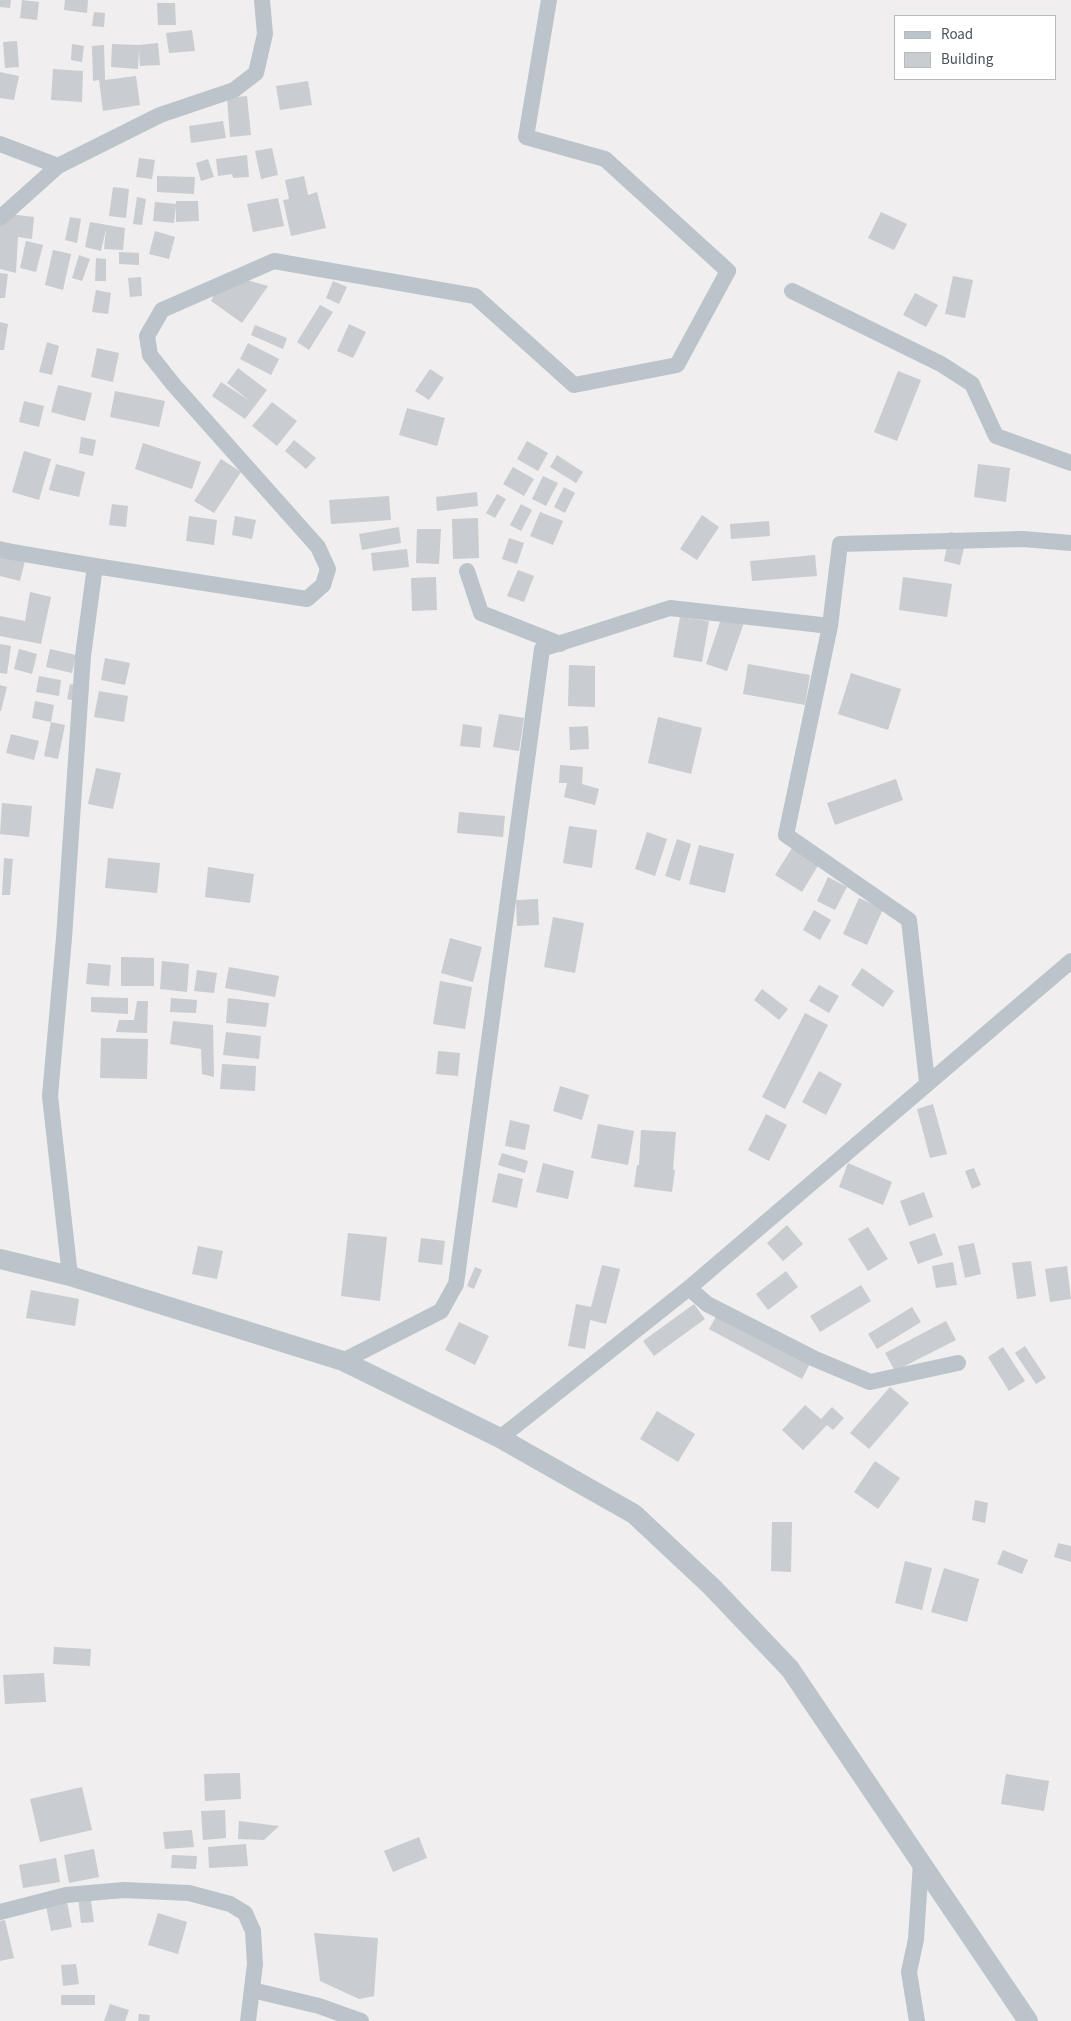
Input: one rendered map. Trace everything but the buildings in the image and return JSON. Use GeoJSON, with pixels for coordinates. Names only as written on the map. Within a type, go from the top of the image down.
{"type":"FeatureCollection","features":[{"type":"Feature","properties":{"kind":"street"},"geometry":{"type":"LineString","coordinates":[[0,218],[58,166],[160,115],[234,90],[256,74],[265,34],[262,0]]}},
{"type":"Feature","properties":{"kind":"street"},"geometry":{"type":"LineString","coordinates":[[0,550],[307,599],[323,585],[328,569],[318,547],[173,384],[150,355],[147,336],[162,310],[274,261],[475,296],[574,385],[677,365],[728,271],[605,159],[526,137],[550,0]]}},
{"type":"Feature","properties":{"kind":"street"},"geometry":{"type":"LineString","coordinates":[[0,144],[58,166]]}},
{"type":"Feature","properties":{"kind":"street"},"geometry":{"type":"LineString","coordinates":[[792,291],[941,364],[972,384],[996,436],[1071,463]]}},
{"type":"Feature","properties":{"kind":"street"},"geometry":{"type":"LineString","coordinates":[[927,1082],[909,920],[786,835],[830,626],[840,544],[1023,539],[1071,543]]}},
{"type":"Feature","properties":{"kind":"street"},"geometry":{"type":"LineString","coordinates":[[70,1276],[50,1096],[64,938],[83,656],[95,566]]}},
{"type":"Feature","properties":{"kind":"street"},"geometry":{"type":"LineString","coordinates":[[467,571],[481,613],[560,644]]}},
{"type":"Feature","properties":{"kind":"street"},"geometry":{"type":"LineString","coordinates":[[343,1361],[441,1311],[456,1284],[542,650],[670,608],[830,626]]}},
{"type":"Feature","properties":{"kind":"street"},"geometry":{"type":"LineString","coordinates":[[500,1438],[689,1288],[927,1082],[1071,961]]}},
{"type":"Feature","properties":{"kind":"street"},"geometry":{"type":"LineString","coordinates":[[0,1259],[70,1276],[343,1361],[500,1438],[634,1514],[712,1587],[790,1669],[1028,2021]]}},
{"type":"Feature","properties":{"kind":"street"},"geometry":{"type":"LineString","coordinates":[[689,1288],[707,1304],[814,1359],[870,1382],[958,1363]]}},
{"type":"Feature","properties":{"kind":"street"},"geometry":{"type":"LineString","coordinates":[[918,2021],[909,1972],[916,1939],[921,1862]]}},
{"type":"Feature","properties":{"kind":"street"},"geometry":{"type":"LineString","coordinates":[[0,1912],[66,1895],[124,1890],[189,1893],[230,1904],[245,1913],[253,1931],[255,1964],[248,2021]]}},
{"type":"Feature","properties":{"kind":"street"},"geometry":{"type":"LineString","coordinates":[[252,1990],[319,2006],[360,2021]]}}]}
